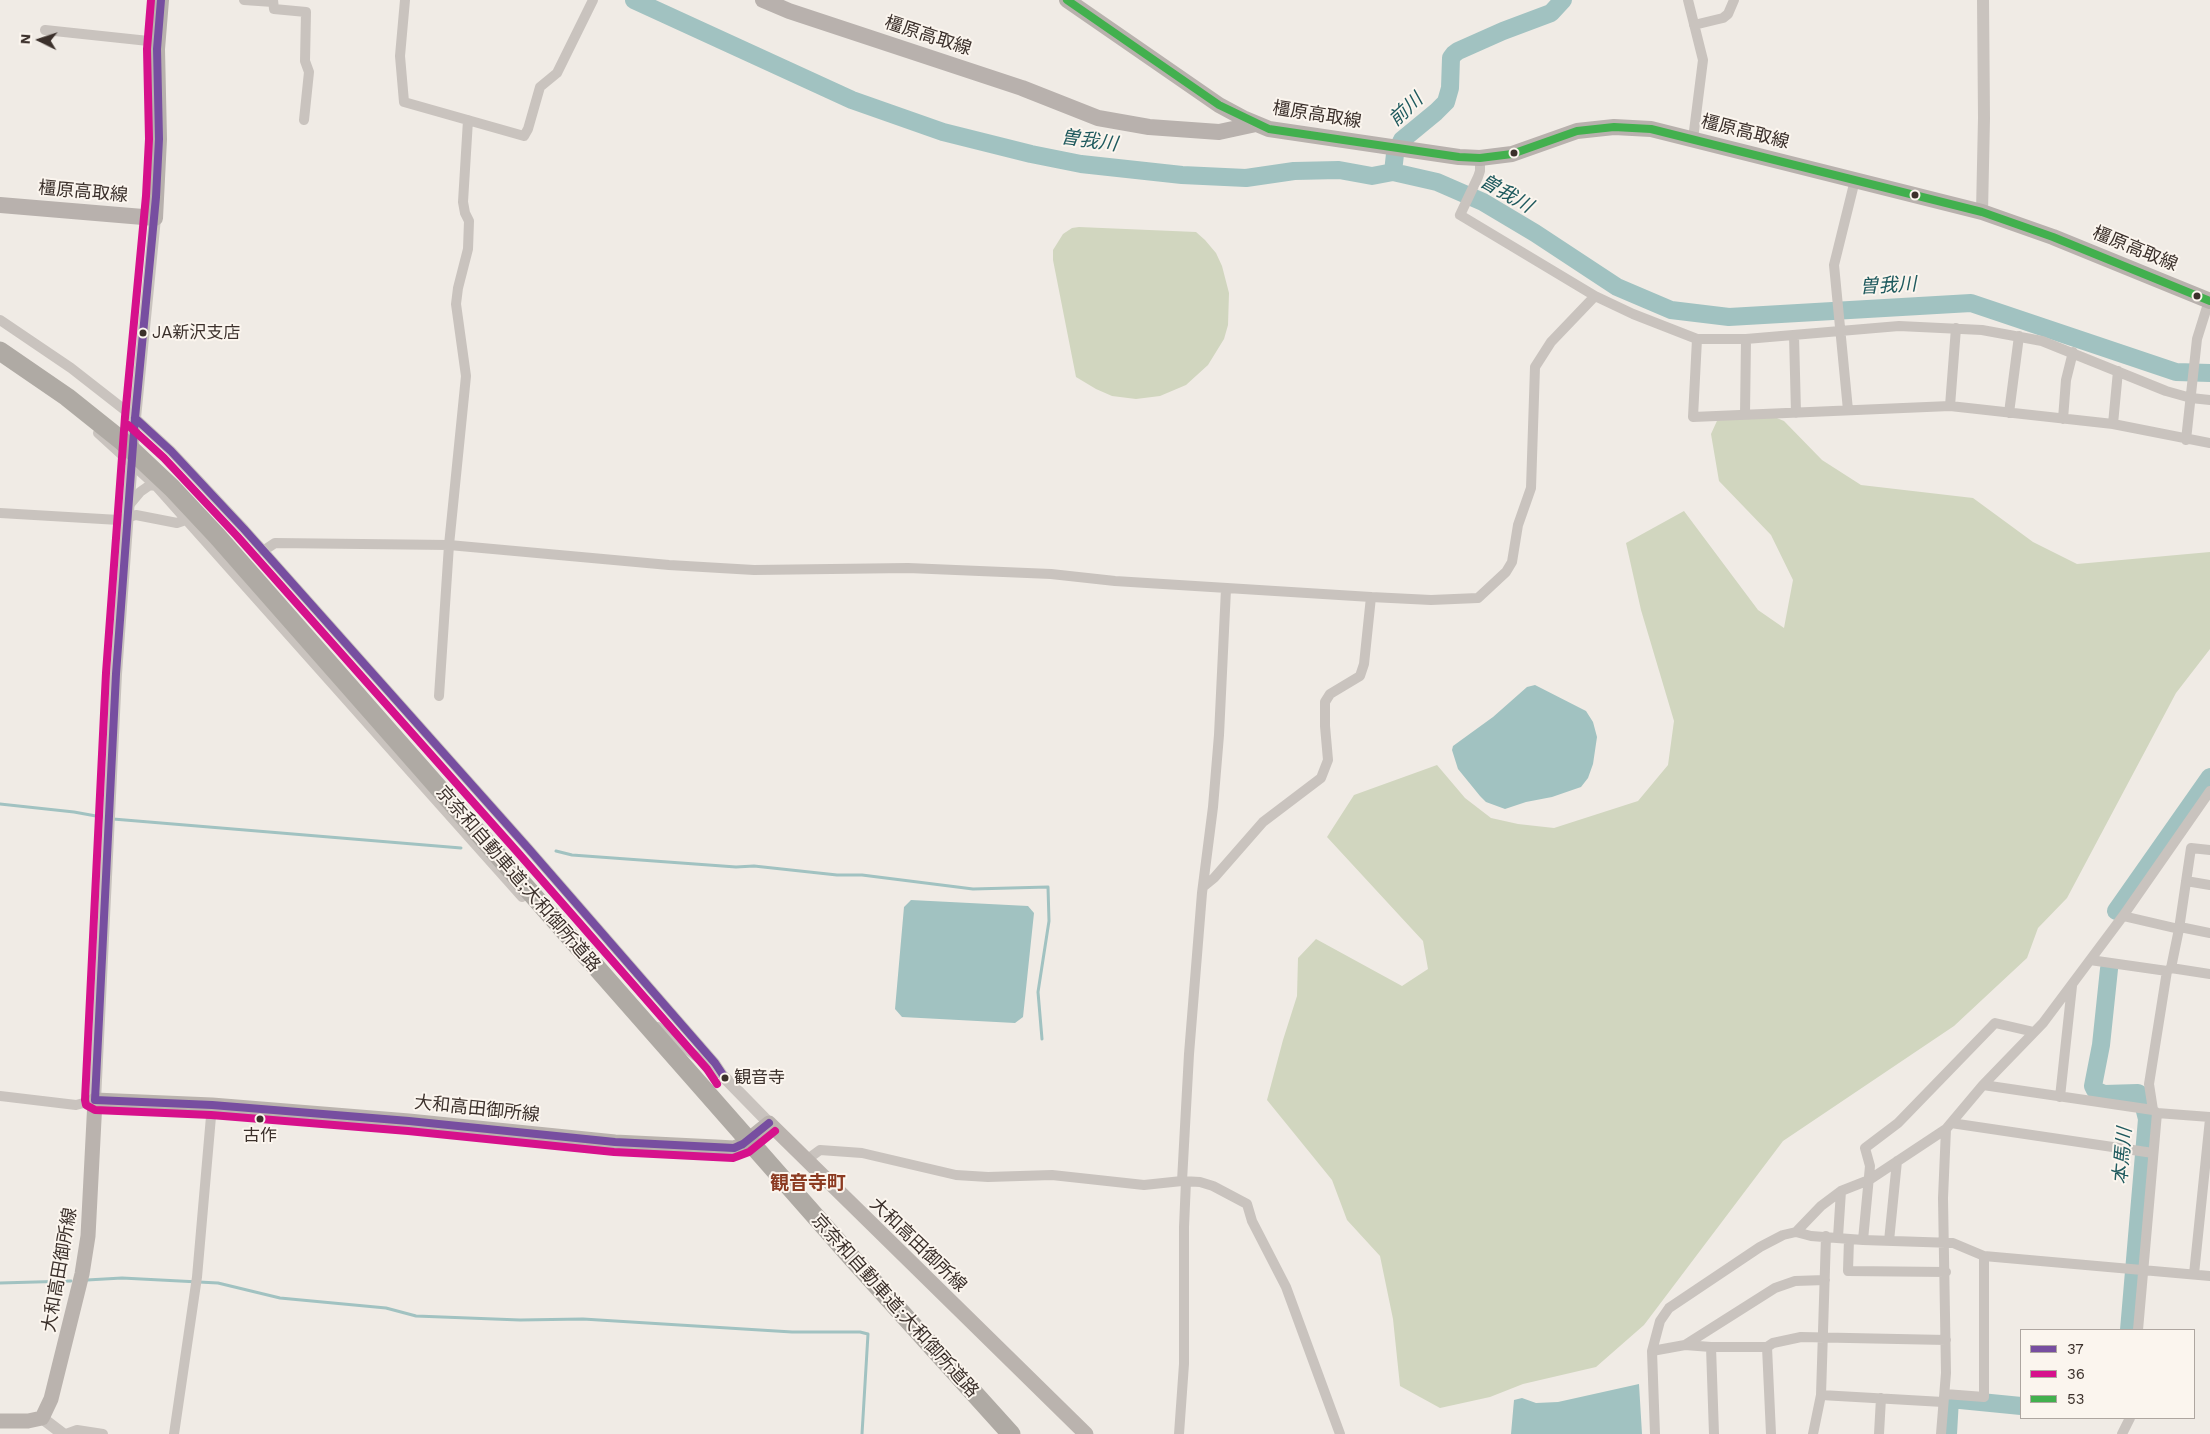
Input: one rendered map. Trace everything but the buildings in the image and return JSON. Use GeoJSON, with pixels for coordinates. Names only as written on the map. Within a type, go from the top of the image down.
{"type":"FeatureCollection","features":[{"type":"Feature","properties":{"kind":"highway","name":"京奈和自動車道;大和御所道路"},"geometry":{"type":"LineString","coordinates":[[0,350],[68,397],[122,441],[172,488],[217,536],[852,1258],[1011,1434]]}},
{"type":"Feature","properties":{"kind":"main road"},"geometry":{"type":"LineString","coordinates":[[154,218],[158,139],[158,42],[161,0]]}},
{"type":"Feature","properties":{"kind":"main road","name":"橿原高取線"},"geometry":{"type":"LineString","coordinates":[[763,0],[790,5],[1022,88],[1098,118],[1149,127],[1219,132],[1256,124]]}},
{"type":"Feature","properties":{"kind":"main road","name":"橿原高取線"},"geometry":{"type":"LineString","coordinates":[[1067,0],[1219,104],[1256,124],[1286,132],[1480,158],[1512,154],[1578,131],[1614,127],[1651,130],[1982,212],[2052,237],[2210,301]]}},
{"type":"Feature","properties":{"kind":"main road","name":"橿原高取線"},"geometry":{"type":"LineString","coordinates":[[0,205],[154,218]]}},
{"type":"Feature","properties":{"kind":"main road","name":"大和高田御所線"},"geometry":{"type":"LineString","coordinates":[[42,1418],[50,1398],[82,1274],[88,1236],[95,1100],[212,1105],[409,1121],[615,1142],[734,1148],[743,1144],[769,1123],[805,1161],[1086,1434]]}},
{"type":"Feature","properties":{"kind":"main road"},"geometry":{"type":"LineString","coordinates":[[0,1421],[28,1421],[42,1418]]}},
{"type":"Feature","properties":{"kind":"street"},"geometry":{"type":"LineString","coordinates":[[244,0],[273,1],[274,9],[306,12],[305,61],[309,72],[304,120]]}},
{"type":"Feature","properties":{"kind":"street"},"geometry":{"type":"LineString","coordinates":[[405,0],[400,56],[404,102],[524,136],[528,129],[540,87],[557,73],[593,0]]}},
{"type":"Feature","properties":{"kind":"street"},"geometry":{"type":"LineString","coordinates":[[1688,0],[1704,60],[1693,139]]}},
{"type":"Feature","properties":{"kind":"street"},"geometry":{"type":"LineString","coordinates":[[1694,25],[1723,18],[1728,14],[1734,0]]}},
{"type":"Feature","properties":{"kind":"street"},"geometry":{"type":"LineString","coordinates":[[1982,212],[1984,118],[1983,0]]}},
{"type":"Feature","properties":{"kind":"street"},"geometry":{"type":"LineString","coordinates":[[45,30],[158,42]]}},
{"type":"Feature","properties":{"kind":"street"},"geometry":{"type":"LineString","coordinates":[[439,696],[449,545],[466,376],[456,304],[468,249],[469,221],[465,213],[464,202],[468,120]]}},
{"type":"Feature","properties":{"kind":"street"},"geometry":{"type":"LineString","coordinates":[[1480,158],[1478,178],[1460,215],[1595,296],[1633,314],[1697,339],[1746,339],[1840,329],[1899,326],[1956,328],[2019,336],[2073,352],[2166,391],[2192,398],[2210,400]]}},
{"type":"Feature","properties":{"kind":"street"},"geometry":{"type":"LineString","coordinates":[[1848,410],[1834,265],[1855,180]]}},
{"type":"Feature","properties":{"kind":"street"},"geometry":{"type":"LineString","coordinates":[[0,1096],[76,1106],[95,1100],[116,674],[154,218]]}},
{"type":"Feature","properties":{"kind":"street"},"geometry":{"type":"LineString","coordinates":[[263,551],[275,543],[449,545],[669,565],[754,570],[908,568],[1042,574],[1115,581],[1371,597],[1431,600],[1478,598],[1506,572],[1512,562],[1518,525],[1531,488],[1535,366],[1551,342],[1595,296]]}},
{"type":"Feature","properties":{"kind":"street"},"geometry":{"type":"LineString","coordinates":[[2186,440],[2198,339],[2208,306],[2210,305]]}},
{"type":"Feature","properties":{"kind":"street"},"geometry":{"type":"LineString","coordinates":[[0,320],[71,368],[136,418],[171,451],[263,551],[528,848],[715,1063],[725,1078]]}},
{"type":"Feature","properties":{"kind":"street"},"geometry":{"type":"LineString","coordinates":[[1950,406],[1956,328]]}},
{"type":"Feature","properties":{"kind":"street"},"geometry":{"type":"LineString","coordinates":[[1794,335],[1796,413]]}},
{"type":"Feature","properties":{"kind":"street"},"geometry":{"type":"LineString","coordinates":[[2009,412],[2019,336]]}},
{"type":"Feature","properties":{"kind":"street"},"geometry":{"type":"LineString","coordinates":[[1697,339],[1693,417],[1950,406],[2113,424],[2186,440],[2210,443]]}},
{"type":"Feature","properties":{"kind":"street"},"geometry":{"type":"LineString","coordinates":[[1745,414],[1746,339]]}},
{"type":"Feature","properties":{"kind":"street"},"geometry":{"type":"LineString","coordinates":[[2062,419],[2066,380],[2073,352]]}},
{"type":"Feature","properties":{"kind":"street"},"geometry":{"type":"LineString","coordinates":[[0,360],[79,417],[156,486],[584,966],[688,1052],[725,1078],[769,1123]]}},
{"type":"Feature","properties":{"kind":"street"},"geometry":{"type":"LineString","coordinates":[[2113,424],[2118,371]]}},
{"type":"Feature","properties":{"kind":"street"},"geometry":{"type":"LineString","coordinates":[[130,504],[140,492],[150,485],[156,486]]}},
{"type":"Feature","properties":{"kind":"street"},"geometry":{"type":"LineString","coordinates":[[0,513],[119,520],[136,515],[177,523],[186,520]]}},
{"type":"Feature","properties":{"kind":"street"},"geometry":{"type":"LineString","coordinates":[[1180,1434],[1184,1364],[1184,1181],[1189,1054],[1203,887],[1219,735],[1226,588]]}},
{"type":"Feature","properties":{"kind":"street"},"geometry":{"type":"LineString","coordinates":[[1203,887],[1214,878],[1263,822],[1321,778],[1328,760],[1324,726],[1325,702],[1330,694],[1360,676],[1364,664],[1371,597]]}},
{"type":"Feature","properties":{"kind":"street"},"geometry":{"type":"LineString","coordinates":[[1796,1232],[1821,1206],[1841,1191],[1869,1180],[1948,1126],[1983,1084],[2034,1032],[2072,985],[2210,791]]}},
{"type":"Feature","properties":{"kind":"street"},"geometry":{"type":"LineString","coordinates":[[2175,841],[2191,848],[2210,850]]}},
{"type":"Feature","properties":{"kind":"street"},"geometry":{"type":"LineString","coordinates":[[2138,1329],[2136,1270],[2149,1110],[2148,1084],[2169,969],[2180,928],[2191,848]]}},
{"type":"Feature","properties":{"kind":"street"},"geometry":{"type":"LineString","coordinates":[[2186,881],[2210,885]]}},
{"type":"Feature","properties":{"kind":"street"},"geometry":{"type":"LineString","coordinates":[[2122,916],[2210,933]]}},
{"type":"Feature","properties":{"kind":"street"},"geometry":{"type":"LineString","coordinates":[[2090,960],[2210,974]]}},
{"type":"Feature","properties":{"kind":"street"},"geometry":{"type":"LineString","coordinates":[[2060,1097],[2072,985]]}},
{"type":"Feature","properties":{"kind":"street"},"geometry":{"type":"LineString","coordinates":[[1863,1240],[1870,1166],[1865,1148],[1898,1123],[1995,1024],[2034,1032]]}},
{"type":"Feature","properties":{"kind":"street"},"geometry":{"type":"LineString","coordinates":[[1983,1084],[2210,1118],[2194,1274]]}},
{"type":"Feature","properties":{"kind":"street"},"geometry":{"type":"LineString","coordinates":[[174,1434],[197,1281],[212,1105]]}},
{"type":"Feature","properties":{"kind":"street"},"geometry":{"type":"LineString","coordinates":[[1948,1126],[2146,1152]]}},
{"type":"Feature","properties":{"kind":"street"},"geometry":{"type":"LineString","coordinates":[[1941,1434],[1946,1340],[1946,1243],[1943,1198],[1948,1126]]}},
{"type":"Feature","properties":{"kind":"street"},"geometry":{"type":"LineString","coordinates":[[805,1161],[820,1150],[862,1152],[956,1175],[988,1177],[1052,1175],[1144,1185],[1184,1181],[1200,1182],[1213,1186],[1247,1204],[1252,1220],[1286,1287],[1340,1434]]}},
{"type":"Feature","properties":{"kind":"street"},"geometry":{"type":"LineString","coordinates":[[1889,1241],[1897,1162]]}},
{"type":"Feature","properties":{"kind":"street"},"geometry":{"type":"LineString","coordinates":[[1838,1237],[1841,1191]]}},
{"type":"Feature","properties":{"kind":"street"},"geometry":{"type":"LineString","coordinates":[[1655,1434],[1652,1351],[1660,1321],[1669,1308],[1760,1247],[1783,1235],[1796,1232],[1863,1240],[1946,1243],[1963,1246],[1984,1256],[2210,1276]]}},
{"type":"Feature","properties":{"kind":"street"},"geometry":{"type":"LineString","coordinates":[[1813,1434],[1821,1395],[1826,1236]]}},
{"type":"Feature","properties":{"kind":"street"},"geometry":{"type":"LineString","coordinates":[[1850,1239],[1848,1271],[1946,1272]]}},
{"type":"Feature","properties":{"kind":"street"},"geometry":{"type":"LineString","coordinates":[[1821,1395],[1881,1398],[1984,1397],[1984,1256]]}},
{"type":"Feature","properties":{"kind":"street"},"geometry":{"type":"LineString","coordinates":[[1685,1345],[1775,1288],[1795,1281],[1825,1280]]}},
{"type":"Feature","properties":{"kind":"street"},"geometry":{"type":"LineString","coordinates":[[1652,1351],[1685,1345],[1711,1348],[1767,1347],[1773,1343],[1801,1337],[1946,1340]]}},
{"type":"Feature","properties":{"kind":"street"},"geometry":{"type":"LineString","coordinates":[[1767,1347],[1771,1434]]}},
{"type":"Feature","properties":{"kind":"street"},"geometry":{"type":"LineString","coordinates":[[1711,1348],[1714,1434]]}},
{"type":"Feature","properties":{"kind":"street"},"geometry":{"type":"LineString","coordinates":[[1879,1434],[1881,1398]]}},
{"type":"Feature","properties":{"kind":"street"},"geometry":{"type":"LineString","coordinates":[[42,1418],[64,1434],[77,1430],[103,1434]]}},
{"type":"Feature","properties":{"kind":"street"},"geometry":{"type":"LineString","coordinates":[[2122,1434],[2130,1419]]}},
{"type":"Feature","properties":{"kind":"green space"},"geometry":{"type":"Polygon","coordinates":[[[1072,228],[1196,232],[1216,253],[1222,266],[1229,293],[1228,325],[1224,339],[1208,365],[1186,385],[1160,396],[1136,399],[1112,396],[1076,377],[1053,260],[1053,250],[1063,234],[1072,228]]]}},
{"type":"Feature","properties":{"kind":"green space"},"geometry":{"type":"Polygon","coordinates":[[[1758,410],[1784,421],[1822,460],[1861,485],[1973,498],[2033,542],[2077,564],[2210,552],[2210,649],[2176,693],[2067,898],[2038,928],[2027,958],[1954,1026],[1783,1141],[1644,1325],[1596,1367],[1523,1384],[1490,1397],[1440,1408],[1400,1386],[1393,1319],[1380,1256],[1347,1220],[1332,1180],[1267,1100],[1297,996],[1298,958],[1316,939],[1402,986],[1428,969],[1423,941],[1327,837],[1354,795],[1437,765],[1465,798],[1491,818],[1518,824],[1554,828],[1638,801],[1668,765],[1674,721],[1641,610],[1626,543],[1684,511],[1758,610],[1784,628],[1793,580],[1771,535],[1719,481],[1711,434],[1721,412],[1758,410]]]}},
{"type":"Feature","properties":{"kind":"water"},"geometry":{"type":"Polygon","coordinates":[[[1535,685],[1586,711],[1593,722],[1597,737],[1593,764],[1588,778],[1581,787],[1552,797],[1526,802],[1505,809],[1486,802],[1480,796],[1458,769],[1452,750],[1453,746],[1493,717],[1527,687],[1535,685]]]}},
{"type":"Feature","properties":{"kind":"water"},"geometry":{"type":"Polygon","coordinates":[[[911,900],[1028,906],[1034,913],[1023,1017],[1015,1023],[902,1017],[895,1009],[904,907],[911,900]]]}},
{"type":"Feature","properties":{"kind":"water"},"geometry":{"type":"Polygon","coordinates":[[[1639,1384],[1642,1434],[1511,1434],[1514,1400],[1522,1398],[1536,1403],[1558,1402],[1639,1384]]]}},
{"type":"Feature","properties":{"kind":"waterway","name":"曽我川"},"geometry":{"type":"LineString","coordinates":[[634,0],[852,100],[943,132],[1031,154],[1081,164],[1182,175],[1246,178],[1294,171],[1339,170],[1372,176],[1393,172],[1437,182],[1483,202],[1535,233],[1617,287],[1671,310],[1729,317],[1971,303],[2176,372],[2210,373]]}},
{"type":"Feature","properties":{"kind":"waterway","name":"前川"},"geometry":{"type":"LineString","coordinates":[[1393,172],[1395,154],[1402,140],[1446,102],[1450,88],[1451,58],[1454,54],[1503,31],[1551,13],[1563,0]]}},
{"type":"Feature","properties":{"kind":"waterway","name":"本馬川"},"geometry":{"type":"LineString","coordinates":[[2116,911],[2210,777]]}},
{"type":"Feature","properties":{"kind":"waterway"},"geometry":{"type":"LineString","coordinates":[[0,804],[74,812],[107,818]]}},
{"type":"Feature","properties":{"kind":"waterway"},"geometry":{"type":"LineString","coordinates":[[113,819],[461,848]]}},
{"type":"Feature","properties":{"kind":"waterway"},"geometry":{"type":"LineString","coordinates":[[556,851],[572,855],[736,867],[754,866],[837,875],[862,875],[973,889],[1048,887],[1049,921],[1038,992],[1042,1039]]}},
{"type":"Feature","properties":{"kind":"waterway","name":"本馬川"},"geometry":{"type":"LineString","coordinates":[[2109,969],[2101,1045],[2093,1086],[2095,1090],[2104,1094],[2138,1093],[2141,1095],[2147,1119],[2129,1329]]}},
{"type":"Feature","properties":{"kind":"waterway"},"geometry":{"type":"LineString","coordinates":[[87,1280],[122,1278],[218,1283],[280,1298],[386,1308],[416,1316],[520,1320],[583,1319],[792,1332],[860,1332],[868,1334],[862,1434]]}},
{"type":"Feature","properties":{"kind":"waterway"},"geometry":{"type":"LineString","coordinates":[[0,1283],[71,1281]]}},
{"type":"Feature","properties":{"kind":"waterway","name":"本馬川"},"geometry":{"type":"LineString","coordinates":[[1948,1434],[1950,1399],[2020,1406]]}},
{"type":"Feature","properties":{"kind":"transit line","name":"36"},"geometry":{"type":"LineString","coordinates":[[151,0],[147,49],[149,139],[146,196],[125,417],[106,673],[86,1105],[95,1110],[211,1115],[408,1131],[614,1152],[733,1158],[749,1152],[775,1131]]}},
{"type":"Feature","properties":{"kind":"transit line","name":"37"},"geometry":{"type":"LineString","coordinates":[[161,0],[157,49],[159,139],[156,197],[135,418],[116,674],[95,1100],[212,1105],[409,1121],[615,1142],[734,1148],[743,1144],[769,1123]]}},
{"type":"Feature","properties":{"kind":"transit line","name":"53"},"geometry":{"type":"LineString","coordinates":[[1067,0],[1219,105],[1269,129],[1459,157],[1480,158],[1512,154],[1577,131],[1614,127],[1651,129],[1982,212],[2053,237],[2210,301]]}},
{"type":"Feature","properties":{"kind":"transit line","name":"37"},"geometry":{"type":"LineString","coordinates":[[135,418],[171,451],[244,529],[528,848],[715,1063],[725,1078]]}},
{"type":"Feature","properties":{"kind":"transit line","name":"36"},"geometry":{"type":"LineString","coordinates":[[128,425],[164,458],[237,536],[520,855],[707,1069],[717,1084]]}},
{"type":"Feature","properties":{"kind":"place","name":"JA新沢支店"},"geometry":{"type":"Point","coordinates":[143,333]}},
{"type":"Feature","properties":{"kind":"place","name":"観音寺"},"geometry":{"type":"Point","coordinates":[725,1078]}},
{"type":"Feature","properties":{"kind":"place","name":"古作"},"geometry":{"type":"Point","coordinates":[260,1119]}},
{"type":"Feature","properties":{"kind":"district","name":"観音寺町"},"geometry":{"type":"Point","coordinates":[808,1183]}}]}
